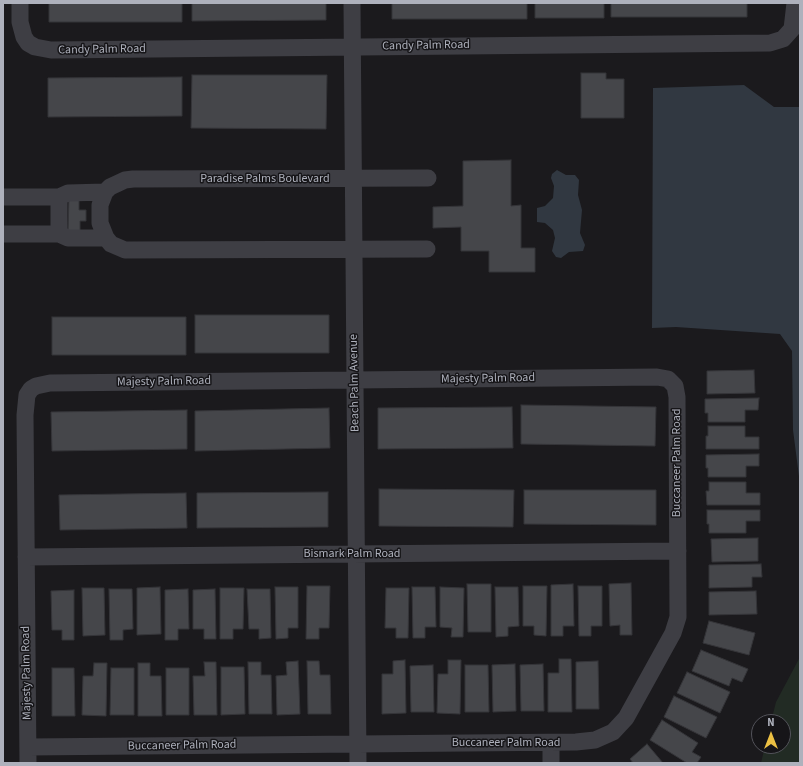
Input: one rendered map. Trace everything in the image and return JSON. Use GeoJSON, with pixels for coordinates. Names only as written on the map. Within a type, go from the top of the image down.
{"type":"FeatureCollection","features":[{"type":"Feature","properties":{"kind":"street","name":"Candy Palm Road"},"geometry":{"type":"LineString","coordinates":[[20,3],[22,30],[28,44],[35,48],[51,50],[770,43],[783,39],[792,29],[795,16],[795,3]]}},
{"type":"Feature","properties":{"kind":"street","name":"Beach Palm Avenue"},"geometry":{"type":"LineString","coordinates":[[352,3],[358,763]]}},
{"type":"Feature","properties":{"kind":"street","name":"Paradise Palms Boulevard"},"geometry":{"type":"LineString","coordinates":[[3,197],[59,197],[68,193],[105,192],[117,183],[133,179],[428,178]]}},
{"type":"Feature","properties":{"kind":"street"},"geometry":{"type":"LineString","coordinates":[[105,192],[100,205],[100,223],[106,238],[118,247],[133,250],[427,249]]}},
{"type":"Feature","properties":{"kind":"street"},"geometry":{"type":"LineString","coordinates":[[59,197],[59,234]]}},
{"type":"Feature","properties":{"kind":"street"},"geometry":{"type":"LineString","coordinates":[[3,234],[59,234],[68,238],[106,238]]}},
{"type":"Feature","properties":{"kind":"street","name":"Majesty Palm Road"},"geometry":{"type":"LineString","coordinates":[[28,755],[25,408],[27,395],[31,389],[36,386],[50,383],[657,376],[668,379],[672,382]]}},
{"type":"Feature","properties":{"kind":"street","name":"Buccaneer Palm Road"},"geometry":{"type":"LineString","coordinates":[[28,755],[358,744],[585,742],[599,739],[612,732],[626,718],[676,625],[679,608],[677,397],[672,382]]}},
{"type":"Feature","properties":{"kind":"street","name":"Bismark Palm Road"},"geometry":{"type":"LineString","coordinates":[[26,557],[678,551]]}},
{"type":"Feature","properties":{"kind":"street"},"geometry":{"type":"LineString","coordinates":[[551,743],[551,763]]}},
{"type":"Feature","properties":{"kind":"shaded area"},"geometry":{"type":"Polygon","coordinates":[[[744,85],[774,107],[800,107],[800,484],[793,430],[792,351],[780,334],[676,327],[652,328],[653,88],[744,85]]]}},
{"type":"Feature","properties":{"kind":"shaded area"},"geometry":{"type":"Polygon","coordinates":[[[557,170],[566,175],[575,175],[579,180],[578,195],[582,210],[580,233],[585,245],[583,251],[569,252],[561,258],[556,257],[552,251],[555,238],[553,230],[545,223],[537,222],[537,208],[545,206],[553,198],[554,186],[551,178],[552,174],[557,170]]]}},
{"type":"Feature","properties":{"kind":"shaded area"},"geometry":{"type":"Polygon","coordinates":[[[800,657],[800,763],[761,763],[763,754],[791,754],[791,714],[773,714],[776,702],[800,657]]]}},
{"type":"Feature","properties":{"kind":"building"},"geometry":{"type":"Polygon","coordinates":[[[49,3],[182,3],[182,22],[49,22],[49,3]]]}},
{"type":"Feature","properties":{"kind":"building"},"geometry":{"type":"Polygon","coordinates":[[[192,3],[326,3],[326,20],[192,21],[192,3]]]}},
{"type":"Feature","properties":{"kind":"building"},"geometry":{"type":"Polygon","coordinates":[[[392,3],[527,3],[527,19],[392,19],[392,3]]]}},
{"type":"Feature","properties":{"kind":"building"},"geometry":{"type":"Polygon","coordinates":[[[535,3],[604,3],[604,18],[535,18],[535,3]]]}},
{"type":"Feature","properties":{"kind":"building"},"geometry":{"type":"Polygon","coordinates":[[[611,3],[747,3],[747,17],[611,17],[611,3]]]}},
{"type":"Feature","properties":{"kind":"building"},"geometry":{"type":"Polygon","coordinates":[[[581,73],[606,73],[606,79],[624,79],[624,118],[581,118],[581,73]]]}},
{"type":"Feature","properties":{"kind":"building"},"geometry":{"type":"Polygon","coordinates":[[[192,75],[327,75],[326,129],[191,128],[192,75]]]}},
{"type":"Feature","properties":{"kind":"building"},"geometry":{"type":"Polygon","coordinates":[[[182,77],[182,116],[48,117],[48,78],[182,77]]]}},
{"type":"Feature","properties":{"kind":"building"},"geometry":{"type":"Polygon","coordinates":[[[511,160],[511,206],[521,205],[521,248],[535,248],[535,272],[489,272],[489,251],[461,251],[461,227],[433,228],[433,207],[463,206],[463,161],[511,160]]]}},
{"type":"Feature","properties":{"kind":"building"},"geometry":{"type":"Polygon","coordinates":[[[69,197],[79,197],[79,210],[86,210],[86,221],[80,221],[80,232],[68,232],[69,197]]]}},
{"type":"Feature","properties":{"kind":"building"},"geometry":{"type":"Polygon","coordinates":[[[195,315],[329,315],[329,353],[195,353],[195,315]]]}},
{"type":"Feature","properties":{"kind":"building"},"geometry":{"type":"Polygon","coordinates":[[[52,317],[186,317],[186,355],[52,355],[52,317]]]}},
{"type":"Feature","properties":{"kind":"building"},"geometry":{"type":"Polygon","coordinates":[[[754,370],[755,393],[707,394],[707,371],[754,370]]]}},
{"type":"Feature","properties":{"kind":"building"},"geometry":{"type":"Polygon","coordinates":[[[759,398],[758,410],[745,410],[745,422],[708,422],[708,413],[705,413],[705,399],[759,398]]]}},
{"type":"Feature","properties":{"kind":"building"},"geometry":{"type":"Polygon","coordinates":[[[521,405],[656,407],[655,446],[521,444],[521,405]]]}},
{"type":"Feature","properties":{"kind":"building"},"geometry":{"type":"Polygon","coordinates":[[[512,407],[513,448],[378,449],[378,408],[512,407]]]}},
{"type":"Feature","properties":{"kind":"building"},"geometry":{"type":"Polygon","coordinates":[[[329,408],[330,448],[195,451],[195,411],[329,408]]]}},
{"type":"Feature","properties":{"kind":"building"},"geometry":{"type":"Polygon","coordinates":[[[187,410],[187,449],[52,451],[51,412],[187,410]]]}},
{"type":"Feature","properties":{"kind":"building"},"geometry":{"type":"Polygon","coordinates":[[[708,426],[745,426],[745,437],[759,437],[759,449],[706,449],[708,426]]]}},
{"type":"Feature","properties":{"kind":"building"},"geometry":{"type":"Polygon","coordinates":[[[759,454],[759,466],[746,466],[746,477],[708,477],[706,455],[759,454]]]}},
{"type":"Feature","properties":{"kind":"building"},"geometry":{"type":"Polygon","coordinates":[[[709,482],[746,482],[746,493],[760,493],[760,505],[707,505],[706,491],[709,491],[709,482]]]}},
{"type":"Feature","properties":{"kind":"building"},"geometry":{"type":"Polygon","coordinates":[[[379,489],[514,490],[513,527],[379,526],[379,489]]]}},
{"type":"Feature","properties":{"kind":"building"},"geometry":{"type":"Polygon","coordinates":[[[524,490],[656,490],[656,525],[524,524],[524,490]]]}},
{"type":"Feature","properties":{"kind":"building"},"geometry":{"type":"Polygon","coordinates":[[[328,492],[328,527],[197,528],[197,493],[328,492]]]}},
{"type":"Feature","properties":{"kind":"building"},"geometry":{"type":"Polygon","coordinates":[[[186,493],[187,528],[60,530],[59,495],[186,493]]]}},
{"type":"Feature","properties":{"kind":"building"},"geometry":{"type":"Polygon","coordinates":[[[707,510],[760,510],[760,521],[746,521],[746,533],[709,533],[709,524],[707,524],[707,510]]]}},
{"type":"Feature","properties":{"kind":"building"},"geometry":{"type":"Polygon","coordinates":[[[758,538],[758,561],[712,562],[711,539],[758,538]]]}},
{"type":"Feature","properties":{"kind":"building"},"geometry":{"type":"Polygon","coordinates":[[[761,564],[762,577],[752,577],[752,587],[709,588],[709,565],[761,564]]]}},
{"type":"Feature","properties":{"kind":"building"},"geometry":{"type":"Polygon","coordinates":[[[631,583],[632,635],[620,635],[620,625],[610,626],[609,584],[631,583]]]}},
{"type":"Feature","properties":{"kind":"building"},"geometry":{"type":"Polygon","coordinates":[[[467,584],[491,584],[491,632],[468,632],[467,584]]]}},
{"type":"Feature","properties":{"kind":"building"},"geometry":{"type":"Polygon","coordinates":[[[573,584],[574,626],[563,626],[563,636],[551,636],[551,585],[573,584]]]}},
{"type":"Feature","properties":{"kind":"building"},"geometry":{"type":"Polygon","coordinates":[[[307,586],[330,586],[329,628],[319,628],[319,639],[306,639],[307,586]]]}},
{"type":"Feature","properties":{"kind":"building"},"geometry":{"type":"Polygon","coordinates":[[[523,586],[547,586],[546,636],[534,635],[534,626],[523,626],[523,586]]]}},
{"type":"Feature","properties":{"kind":"building"},"geometry":{"type":"Polygon","coordinates":[[[578,586],[602,586],[602,626],[591,626],[591,636],[579,636],[578,586]]]}},
{"type":"Feature","properties":{"kind":"building"},"geometry":{"type":"Polygon","coordinates":[[[160,587],[161,634],[137,635],[137,588],[160,587]]]}},
{"type":"Feature","properties":{"kind":"building"},"geometry":{"type":"Polygon","coordinates":[[[275,587],[298,587],[298,628],[288,628],[288,638],[276,639],[275,587]]]}},
{"type":"Feature","properties":{"kind":"building"},"geometry":{"type":"Polygon","coordinates":[[[412,587],[435,587],[436,627],[425,627],[425,638],[413,638],[412,587]]]}},
{"type":"Feature","properties":{"kind":"building"},"geometry":{"type":"Polygon","coordinates":[[[440,587],[464,588],[463,637],[451,637],[452,628],[440,627],[440,587]]]}},
{"type":"Feature","properties":{"kind":"building"},"geometry":{"type":"Polygon","coordinates":[[[495,587],[518,587],[519,626],[508,627],[508,636],[496,637],[495,587]]]}},
{"type":"Feature","properties":{"kind":"building"},"geometry":{"type":"Polygon","coordinates":[[[82,588],[104,588],[105,635],[83,636],[82,588]]]}},
{"type":"Feature","properties":{"kind":"building"},"geometry":{"type":"Polygon","coordinates":[[[220,588],[244,588],[243,629],[233,629],[233,639],[220,639],[220,588]]]}},
{"type":"Feature","properties":{"kind":"building"},"geometry":{"type":"Polygon","coordinates":[[[386,588],[409,588],[408,638],[396,638],[396,628],[385,628],[386,588]]]}},
{"type":"Feature","properties":{"kind":"building"},"geometry":{"type":"Polygon","coordinates":[[[109,589],[132,589],[133,629],[123,630],[123,640],[110,640],[109,589]]]}},
{"type":"Feature","properties":{"kind":"building"},"geometry":{"type":"Polygon","coordinates":[[[188,589],[189,629],[178,629],[178,640],[165,640],[165,590],[188,589]]]}},
{"type":"Feature","properties":{"kind":"building"},"geometry":{"type":"Polygon","coordinates":[[[215,589],[216,639],[204,639],[204,629],[193,629],[193,590],[215,589]]]}},
{"type":"Feature","properties":{"kind":"building"},"geometry":{"type":"Polygon","coordinates":[[[247,589],[270,589],[271,638],[259,639],[259,629],[249,629],[247,589]]]}},
{"type":"Feature","properties":{"kind":"building"},"geometry":{"type":"Polygon","coordinates":[[[74,590],[74,640],[62,640],[62,630],[52,630],[51,591],[74,590]]]}},
{"type":"Feature","properties":{"kind":"building"},"geometry":{"type":"Polygon","coordinates":[[[756,591],[757,614],[709,615],[709,592],[756,591]]]}},
{"type":"Feature","properties":{"kind":"building"},"geometry":{"type":"Polygon","coordinates":[[[709,621],[755,633],[749,655],[703,643],[709,621]]]}},
{"type":"Feature","properties":{"kind":"building"},"geometry":{"type":"Polygon","coordinates":[[[701,650],[748,669],[742,682],[732,678],[729,686],[692,671],[701,650]]]}},
{"type":"Feature","properties":{"kind":"building"},"geometry":{"type":"Polygon","coordinates":[[[559,659],[571,659],[572,712],[548,712],[548,673],[559,673],[559,659]]]}},
{"type":"Feature","properties":{"kind":"building"},"geometry":{"type":"Polygon","coordinates":[[[405,660],[406,713],[382,714],[382,674],[393,674],[393,661],[405,660]]]}},
{"type":"Feature","properties":{"kind":"building"},"geometry":{"type":"Polygon","coordinates":[[[448,660],[461,660],[460,714],[437,713],[438,674],[448,674],[448,660]]]}},
{"type":"Feature","properties":{"kind":"building"},"geometry":{"type":"Polygon","coordinates":[[[298,661],[300,714],[277,715],[276,676],[287,675],[286,662],[298,661]]]}},
{"type":"Feature","properties":{"kind":"building"},"geometry":{"type":"Polygon","coordinates":[[[307,661],[319,661],[320,675],[330,675],[331,714],[308,714],[307,661]]]}},
{"type":"Feature","properties":{"kind":"building"},"geometry":{"type":"Polygon","coordinates":[[[598,661],[599,709],[576,709],[576,662],[598,661]]]}},
{"type":"Feature","properties":{"kind":"building"},"geometry":{"type":"Polygon","coordinates":[[[204,662],[216,662],[217,715],[194,715],[193,676],[205,676],[204,662]]]}},
{"type":"Feature","properties":{"kind":"building"},"geometry":{"type":"Polygon","coordinates":[[[248,662],[261,662],[261,675],[271,675],[272,714],[249,714],[248,662]]]}},
{"type":"Feature","properties":{"kind":"building"},"geometry":{"type":"Polygon","coordinates":[[[94,663],[107,663],[106,716],[82,715],[83,676],[93,676],[94,663]]]}},
{"type":"Feature","properties":{"kind":"building"},"geometry":{"type":"Polygon","coordinates":[[[138,663],[150,663],[150,676],[161,676],[162,716],[138,716],[138,663]]]}},
{"type":"Feature","properties":{"kind":"building"},"geometry":{"type":"Polygon","coordinates":[[[515,664],[516,711],[493,712],[492,665],[515,664]]]}},
{"type":"Feature","properties":{"kind":"building"},"geometry":{"type":"Polygon","coordinates":[[[543,664],[544,711],[521,711],[520,665],[543,664]]]}},
{"type":"Feature","properties":{"kind":"building"},"geometry":{"type":"Polygon","coordinates":[[[433,665],[434,712],[411,712],[410,666],[433,665]]]}},
{"type":"Feature","properties":{"kind":"building"},"geometry":{"type":"Polygon","coordinates":[[[465,665],[488,665],[489,712],[465,712],[465,665]]]}},
{"type":"Feature","properties":{"kind":"building"},"geometry":{"type":"Polygon","coordinates":[[[221,667],[244,667],[245,714],[221,715],[221,667]]]}},
{"type":"Feature","properties":{"kind":"building"},"geometry":{"type":"Polygon","coordinates":[[[52,668],[74,668],[75,716],[52,716],[52,668]]]}},
{"type":"Feature","properties":{"kind":"building"},"geometry":{"type":"Polygon","coordinates":[[[111,668],[134,668],[134,715],[110,715],[111,668]]]}},
{"type":"Feature","properties":{"kind":"building"},"geometry":{"type":"Polygon","coordinates":[[[166,668],[189,668],[189,715],[166,715],[166,668]]]}},
{"type":"Feature","properties":{"kind":"building"},"geometry":{"type":"Polygon","coordinates":[[[687,672],[730,692],[720,713],[677,693],[687,672]]]}},
{"type":"Feature","properties":{"kind":"building"},"geometry":{"type":"Polygon","coordinates":[[[674,696],[717,717],[706,738],[664,717],[674,696]]]}},
{"type":"Feature","properties":{"kind":"building"},"geometry":{"type":"Polygon","coordinates":[[[662,720],[698,743],[692,752],[701,757],[697,763],[687,763],[650,740],[662,720]]]}},
{"type":"Feature","properties":{"kind":"building"},"geometry":{"type":"Polygon","coordinates":[[[647,744],[663,763],[633,763],[630,759],[647,744]]]}}]}
